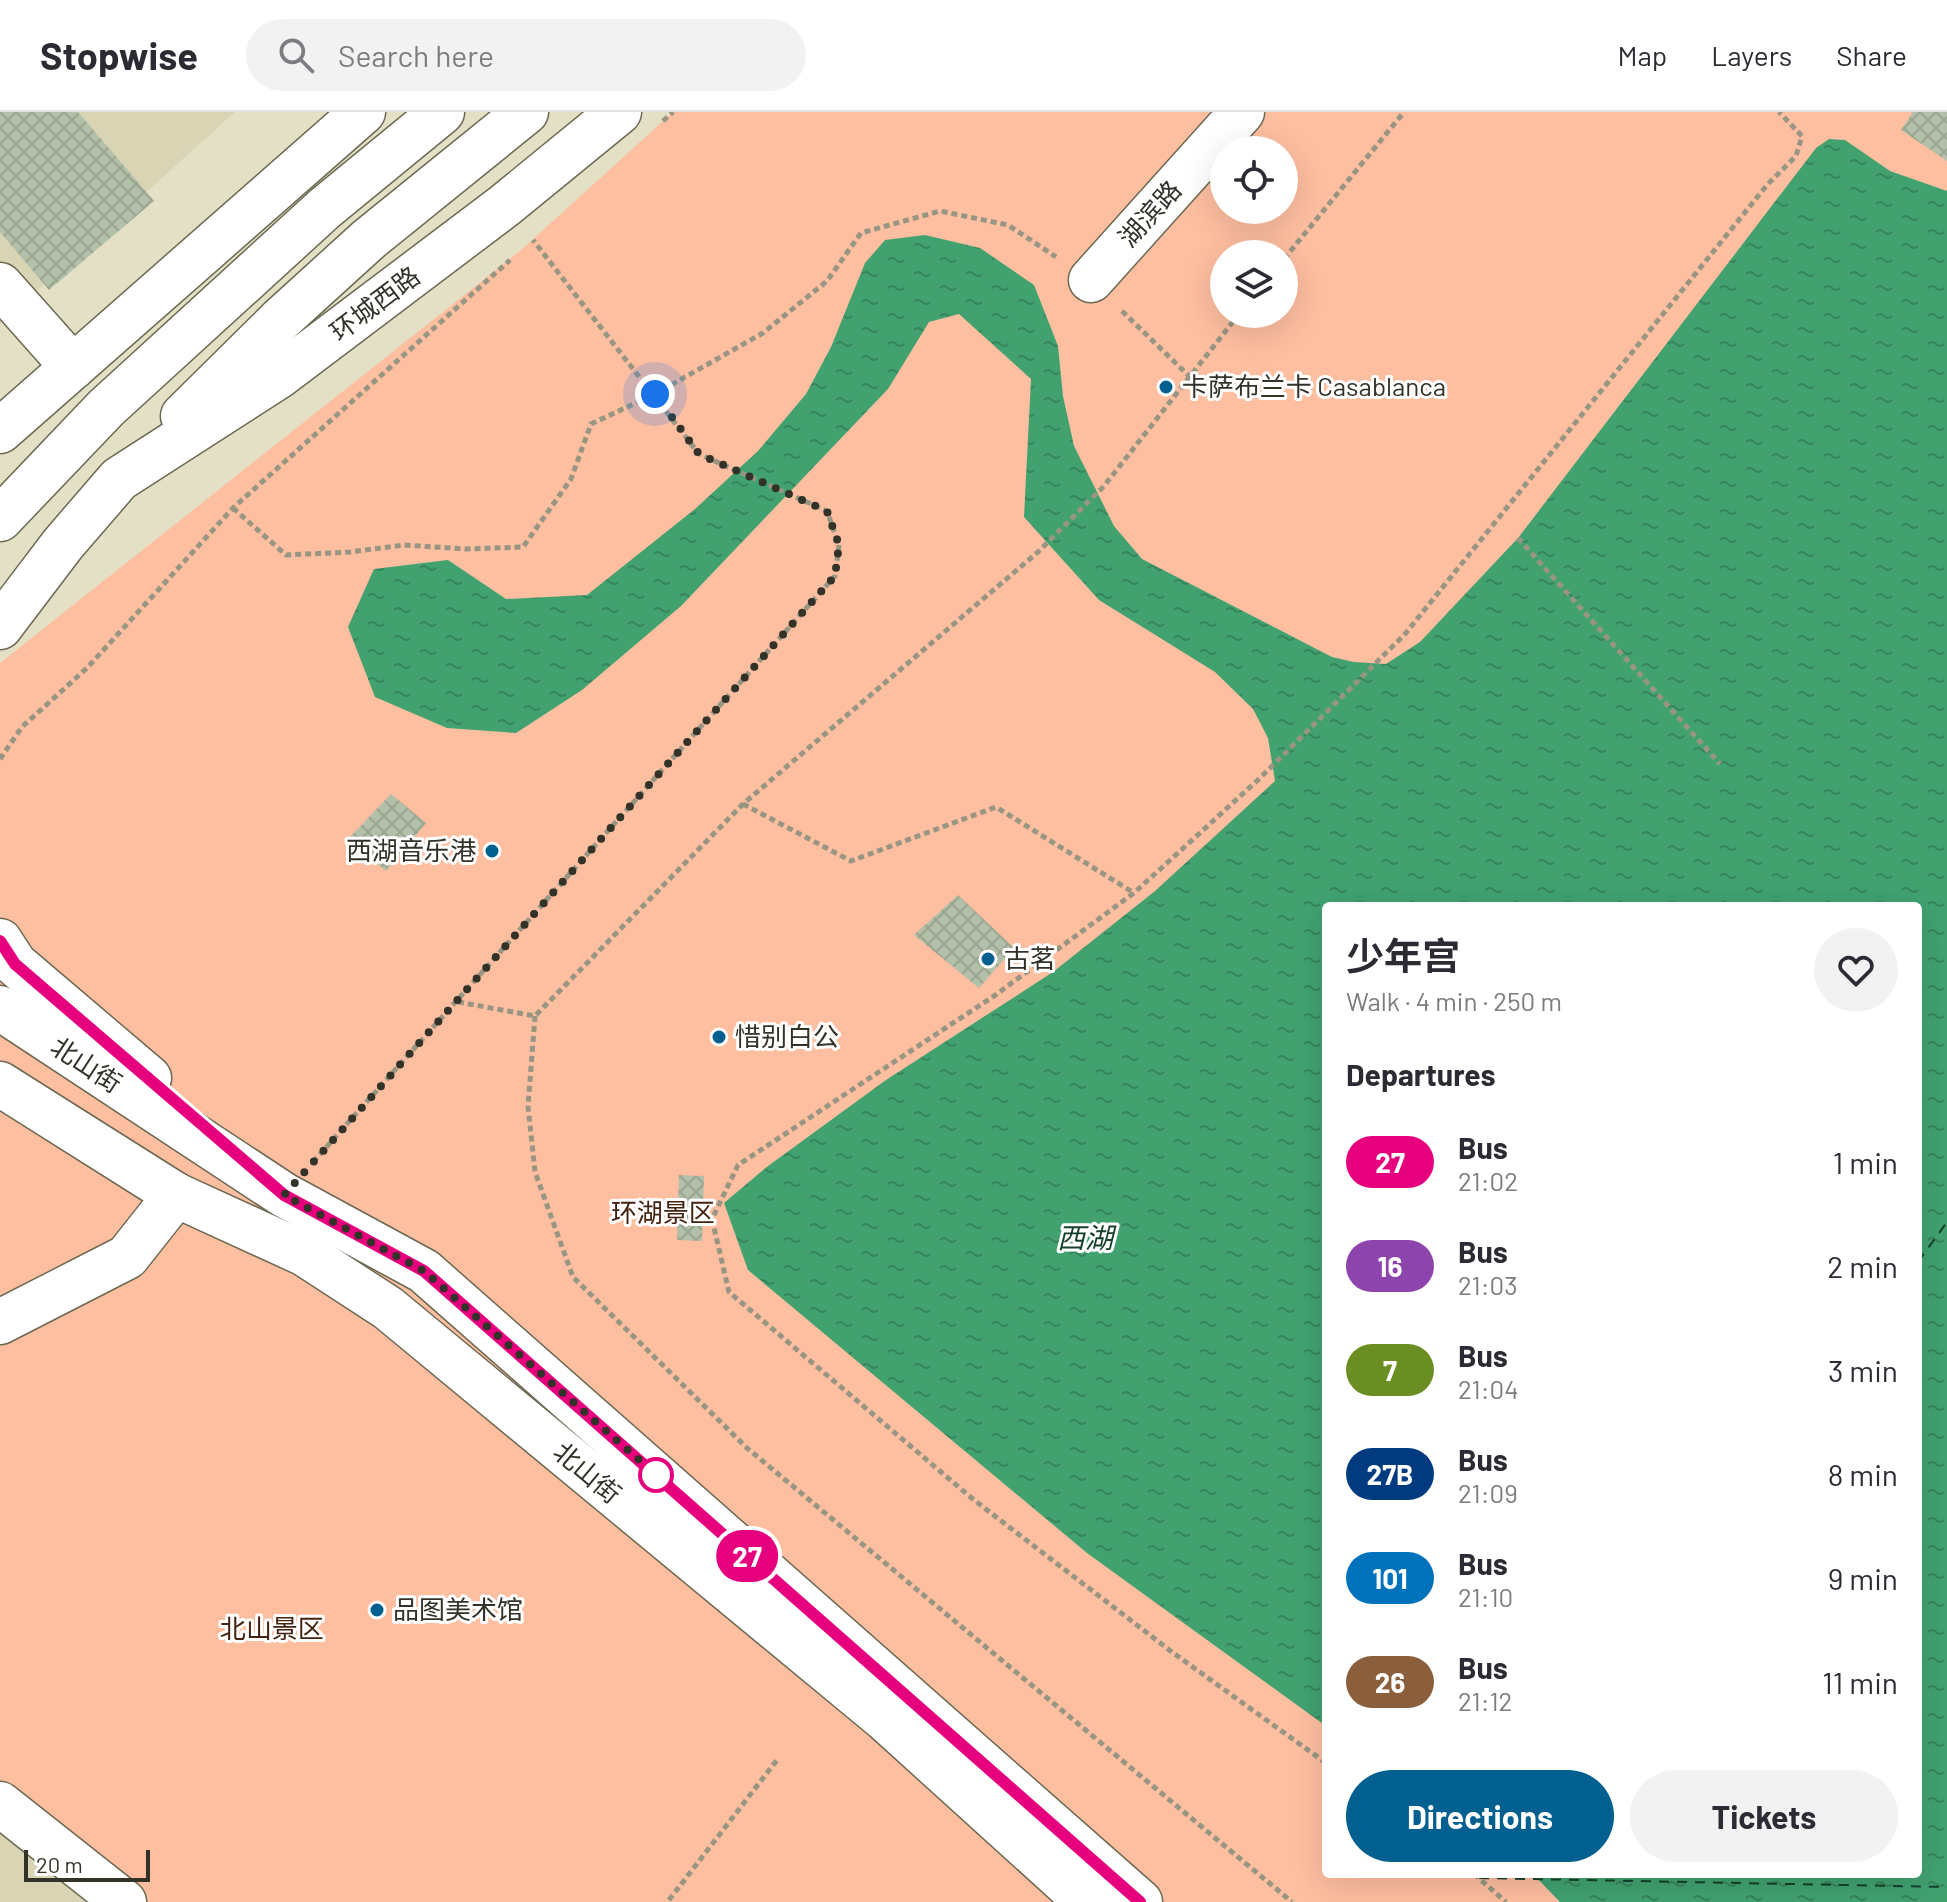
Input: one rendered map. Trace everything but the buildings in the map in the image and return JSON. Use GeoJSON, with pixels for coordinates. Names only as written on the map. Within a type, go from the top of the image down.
{"type":"FeatureCollection","features":[{"type":"Feature","properties":{"kind":"main road"},"geometry":{"type":"LineString","coordinates":[[0,431],[363,112]]}},
{"type":"Feature","properties":{"kind":"main road"},"geometry":{"type":"LineString","coordinates":[[0,519],[129,387],[325,208],[442,112]]}},
{"type":"Feature","properties":{"kind":"main road","name":"环城西路"},"geometry":{"type":"LineString","coordinates":[[0,627],[63,544],[119,479],[281,319],[358,249],[526,112]]}},
{"type":"Feature","properties":{"kind":"main road","name":"环城西路"},"geometry":{"type":"LineString","coordinates":[[119,479],[279,376],[504,206],[619,112]]}},
{"type":"Feature","properties":{"kind":"main road","name":"湖滨路"},"geometry":{"type":"LineString","coordinates":[[1091,280],[1242,112]]}},
{"type":"Feature","properties":{"kind":"main road"},"geometry":{"type":"LineString","coordinates":[[0,285],[73,367]]}},
{"type":"Feature","properties":{"kind":"main road"},"geometry":{"type":"LineString","coordinates":[[0,941],[15,964],[284,1195]]}},
{"type":"Feature","properties":{"kind":"main road","name":"北山街"},"geometry":{"type":"LineString","coordinates":[[0,1008],[284,1195],[424,1271],[1140,1902]]}},
{"type":"Feature","properties":{"kind":"main road","name":"北山街"},"geometry":{"type":"LineString","coordinates":[[0,1084],[176,1195],[305,1254],[388,1308],[885,1719],[1087,1902]]}},
{"type":"Feature","properties":{"kind":"main road"},"geometry":{"type":"LineString","coordinates":[[0,1322],[127,1257],[176,1195]]}},
{"type":"Feature","properties":{"kind":"main road"},"geometry":{"type":"LineString","coordinates":[[0,1804],[124,1902]]}},
{"type":"Feature","properties":{"kind":"path"},"geometry":{"type":"LineString","coordinates":[[661,123],[673,112]]}},
{"type":"Feature","properties":{"kind":"path"},"geometry":{"type":"LineString","coordinates":[[1298,242],[1404,112]]}},
{"type":"Feature","properties":{"kind":"path"},"geometry":{"type":"LineString","coordinates":[[1322,1760],[1172,1652],[974,1500],[729,1292],[712,1219],[738,1165],[994,996],[1134,893],[1259,779],[1405,634],[1767,185],[1796,156],[1802,136],[1779,112]]}},
{"type":"Feature","properties":{"kind":"path"},"geometry":{"type":"LineString","coordinates":[[233,508],[286,555],[404,545],[466,549],[523,547],[571,479],[591,424],[655,394],[763,333],[827,281],[861,233],[940,211],[1008,225],[1091,280],[1189,376]]}},
{"type":"Feature","properties":{"kind":"path"},"geometry":{"type":"LineString","coordinates":[[0,759],[22,727],[87,668],[233,508],[544,229]]}},
{"type":"Feature","properties":{"kind":"path"},"geometry":{"type":"LineString","coordinates":[[284,1195],[835,576],[839,545],[827,511],[699,454],[533,240]]}},
{"type":"Feature","properties":{"kind":"path"},"geometry":{"type":"LineString","coordinates":[[1228,328],[1104,486],[1038,552],[743,804],[535,1016],[528,1106],[535,1172],[573,1277],[747,1448],[1292,1902]]}},
{"type":"Feature","properties":{"kind":"path"},"geometry":{"type":"LineString","coordinates":[[1518,538],[1720,764]]}},
{"type":"Feature","properties":{"kind":"path"},"geometry":{"type":"LineString","coordinates":[[743,804],[851,861],[996,807],[1134,893]]}},
{"type":"Feature","properties":{"kind":"path"},"geometry":{"type":"LineString","coordinates":[[457,1002],[535,1016]]}},
{"type":"Feature","properties":{"kind":"path"},"geometry":{"type":"LineString","coordinates":[[669,1900],[777,1760]]}},
{"type":"Feature","properties":{"kind":"path"},"geometry":{"type":"LineString","coordinates":[[1481,1878],[1506,1902]]}},
{"type":"Feature","properties":{"kind":"shaded area"},"geometry":{"type":"Polygon","coordinates":[[[0,112],[235,112],[0,324],[0,112]]]}},
{"type":"Feature","properties":{"kind":"shaded area"},"geometry":{"type":"Polygon","coordinates":[[[0,1833],[86,1902],[0,1902],[0,1833]]]}},
{"type":"Feature","properties":{"kind":"green space","name":"环湖景区"},"geometry":{"type":"Polygon","coordinates":[[[673,112],[1947,112],[1947,1902],[124,1902],[0,1804],[0,663],[521,250],[673,112]]]}},
{"type":"Feature","properties":{"kind":"water","name":"西湖"},"geometry":{"type":"Polygon","coordinates":[[[1829,139],[1845,140],[1890,171],[1947,191],[1947,1902],[1560,1902],[1537,1878],[1922,1878],[1922,902],[1322,902],[1322,1723],[1087,1553],[748,1270],[724,1203],[768,1166],[886,1080],[1053,972],[1155,891],[1275,781],[1268,738],[1253,709],[1215,672],[1099,600],[1024,517],[1031,379],[959,314],[929,322],[888,389],[681,606],[582,690],[516,733],[447,728],[375,697],[348,627],[374,569],[448,560],[506,599],[587,595],[695,509],[758,451],[806,394],[831,347],[865,263],[885,240],[925,235],[980,248],[1034,285],[1058,346],[1063,396],[1074,446],[1114,526],[1142,559],[1332,657],[1386,664],[1420,642],[1518,538],[1816,148],[1829,139]]]}},
{"type":"Feature","properties":{"kind":"ferry route"},"geometry":{"type":"LineString","coordinates":[[1922,1256],[1947,1222]]}},
{"type":"Feature","properties":{"kind":"ferry route"},"geometry":{"type":"LineString","coordinates":[[1479,1878],[1947,1887]]}},
{"type":"Feature","properties":{"kind":"bus line","name":"27"},"geometry":{"type":"LineString","coordinates":[[0,941],[15,964],[284,1195],[424,1271],[1140,1902]]}},
{"type":"Feature","properties":{"kind":"place","name":"卡萨布兰卡 Casablanca"},"geometry":{"type":"Point","coordinates":[1166,387]}},
{"type":"Feature","properties":{"kind":"place","name":"西湖音乐港"},"geometry":{"type":"Point","coordinates":[492,851]}},
{"type":"Feature","properties":{"kind":"place","name":"古茗"},"geometry":{"type":"Point","coordinates":[988,959]}},
{"type":"Feature","properties":{"kind":"place","name":"惜别白公"},"geometry":{"type":"Point","coordinates":[719,1037]}},
{"type":"Feature","properties":{"kind":"place","name":"品图美术馆"},"geometry":{"type":"Point","coordinates":[377,1610]}},
{"type":"Feature","properties":{"kind":"route"},"geometry":{"type":"LineString","coordinates":[[655,394],[699,454],[827,511],[839,545],[835,576],[284,1195],[424,1271],[663,1481],[656,1475]]}},
{"type":"Feature","properties":{"kind":"park label","name":"北山景区"},"geometry":{"type":"Point","coordinates":[272,1629]}}]}
